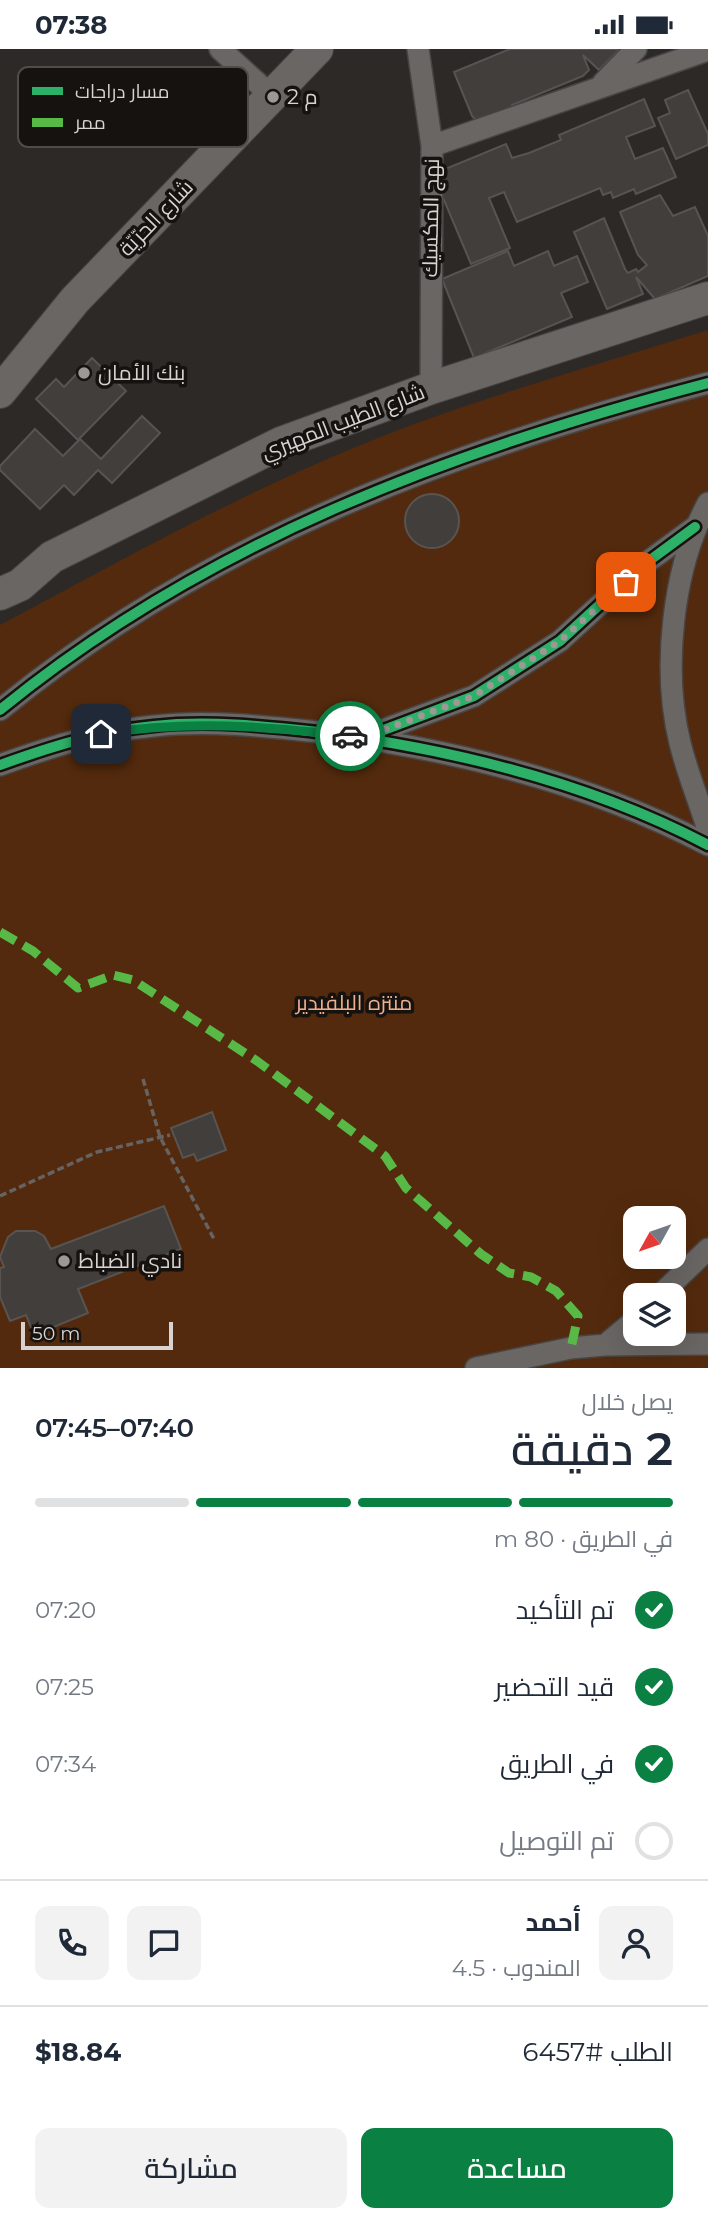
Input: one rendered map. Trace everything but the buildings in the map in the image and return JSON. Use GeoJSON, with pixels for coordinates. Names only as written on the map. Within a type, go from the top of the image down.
{"type":"FeatureCollection","features":[{"type":"Feature","properties":{"kind":"main road","name":"شارع الحرّيّة"},"geometry":{"type":"LineString","coordinates":[[248,123],[317,49]]}},
{"type":"Feature","properties":{"kind":"main road","name":"شارع الحرّيّة"},"geometry":{"type":"LineString","coordinates":[[0,392],[75,300],[224,147]]}},
{"type":"Feature","properties":{"kind":"main road","name":"شارع الطيب المهيري"},"geometry":{"type":"LineString","coordinates":[[0,594],[20,585],[52,557],[281,443],[430,388],[708,298]]}},
{"type":"Feature","properties":{"kind":"main road"},"geometry":{"type":"LineString","coordinates":[[0,572],[52,557]]}},
{"type":"Feature","properties":{"kind":"street"},"geometry":{"type":"LineString","coordinates":[[220,49],[240,67]]}},
{"type":"Feature","properties":{"kind":"street","name":"نهج المكسيك"},"geometry":{"type":"LineString","coordinates":[[418,49],[432,146],[430,388]]}},
{"type":"Feature","properties":{"kind":"street"},"geometry":{"type":"LineString","coordinates":[[601,85],[636,49]]}},
{"type":"Feature","properties":{"kind":"street"},"geometry":{"type":"LineString","coordinates":[[432,146],[708,50]]}},
{"type":"Feature","properties":{"kind":"street"},"geometry":{"type":"LineString","coordinates":[[248,74],[273,97]]}},
{"type":"Feature","properties":{"kind":"street"},"geometry":{"type":"LineString","coordinates":[[0,710],[102,632],[193,576],[293,525],[433,467],[586,415],[708,383]]}},
{"type":"Feature","properties":{"kind":"street"},"geometry":{"type":"LineString","coordinates":[[708,503],[695,527],[674,619],[672,681],[680,744],[708,829]]}},
{"type":"Feature","properties":{"kind":"street"},"geometry":{"type":"LineString","coordinates":[[362,738],[474,696],[560,641],[642,566],[695,527]]}},
{"type":"Feature","properties":{"kind":"street"},"geometry":{"type":"LineString","coordinates":[[0,765],[51,746],[153,726],[243,725],[362,738],[428,750],[561,784],[627,805],[708,845]]}},
{"type":"Feature","properties":{"kind":"street"},"geometry":{"type":"LineString","coordinates":[[673,1283],[708,1249]]}},
{"type":"Feature","properties":{"kind":"street"},"geometry":{"type":"LineString","coordinates":[[605,1345],[623,1330]]}},
{"type":"Feature","properties":{"kind":"street"},"geometry":{"type":"LineString","coordinates":[[476,1368],[571,1348],[605,1345],[708,1345]]}},
{"type":"Feature","properties":{"kind":"path"},"geometry":{"type":"LineString","coordinates":[[143,1079],[160,1137],[214,1239]]}},
{"type":"Feature","properties":{"kind":"path"},"geometry":{"type":"LineString","coordinates":[[0,1196],[97,1152],[170,1135]]}},
{"type":"Feature","properties":{"kind":"green space","name":"منتزه البلفيدير"},"geometry":{"type":"Polygon","coordinates":[[[708,330],[708,1368],[0,1368],[0,625],[220,509],[310,466],[399,430],[708,330]]]}},
{"type":"Feature","properties":{"kind":"marked path"},"geometry":{"type":"LineString","coordinates":[[0,932],[33,951],[78,988],[113,975],[133,980],[257,1061],[385,1156],[406,1188],[481,1254],[509,1273],[531,1277],[556,1291],[578,1316],[571,1348]]}},
{"type":"Feature","properties":{"kind":"cycle path"},"geometry":{"type":"LineString","coordinates":[[0,710],[79,650],[162,597],[247,550],[336,508],[426,471],[519,439],[708,383]]}},
{"type":"Feature","properties":{"kind":"cycle path"},"geometry":{"type":"LineString","coordinates":[[365,737],[474,696],[560,641],[642,566],[695,527]]}},
{"type":"Feature","properties":{"kind":"cycle path"},"geometry":{"type":"LineString","coordinates":[[0,765],[76,741],[154,726],[215,724],[318,732],[419,748],[518,771],[615,803],[708,845]]}},
{"type":"Feature","properties":{"kind":"way so far"},"geometry":{"type":"LineString","coordinates":[[350,736],[362,738],[419,719],[474,696],[560,641],[626,582]]}},
{"type":"Feature","properties":{"kind":"place","name":"2 م"},"geometry":{"type":"Point","coordinates":[273,97]}},
{"type":"Feature","properties":{"kind":"place","name":"بنك الأمان"},"geometry":{"type":"Point","coordinates":[84,373]}},
{"type":"Feature","properties":{"kind":"place","name":"نادي الضباط"},"geometry":{"type":"Point","coordinates":[64,1261]}},
{"type":"Feature","properties":{"kind":"route"},"geometry":{"type":"LineString","coordinates":[[101,734],[153,726],[213,724],[350,736]]}}]}
